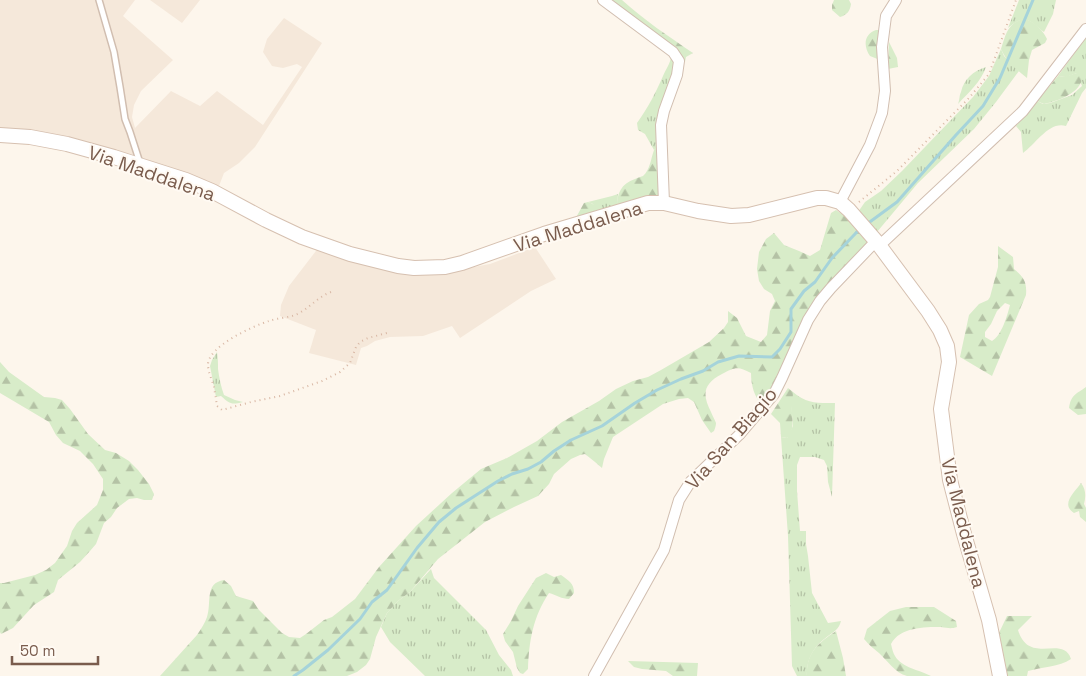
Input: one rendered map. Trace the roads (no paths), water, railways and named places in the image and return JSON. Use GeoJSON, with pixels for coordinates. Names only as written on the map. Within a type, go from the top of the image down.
{"type":"FeatureCollection","features":[{"type":"Feature","properties":{"kind":"street"},"geometry":{"type":"LineString","coordinates":[[603,0],[673,52],[679,61],[678,75],[664,110],[661,126],[664,203]]}},
{"type":"Feature","properties":{"kind":"street"},"geometry":{"type":"LineString","coordinates":[[848,210],[882,113],[885,91],[882,47],[886,16],[896,0]]}},
{"type":"Feature","properties":{"kind":"street","name":"Via San Biagio"},"geometry":{"type":"LineString","coordinates":[[594,676],[664,550],[673,517],[685,489],[739,435],[774,394],[808,320],[820,301],[876,242],[1023,111],[1086,29]]}},
{"type":"Feature","properties":{"kind":"street","name":"Via Maddalena"},"geometry":{"type":"LineString","coordinates":[[0,135],[30,137],[67,144],[186,180],[212,191],[302,237],[350,254],[414,268],[445,267],[462,263],[544,234],[648,203],[664,203],[731,216],[749,215],[817,198],[826,198],[848,210],[876,242],[928,311],[947,346],[949,362],[941,409],[950,480],[989,620],[1000,676]]}},
{"type":"Feature","properties":{"kind":"lane"},"geometry":{"type":"LineString","coordinates":[[99,0],[114,52],[124,119],[140,166]]}},
{"type":"Feature","properties":{"kind":"waterway"},"geometry":{"type":"LineString","coordinates":[[867,224],[897,202],[983,106],[1000,78],[1033,0]]}},
{"type":"Feature","properties":{"kind":"waterway"},"geometry":{"type":"LineString","coordinates":[[294,676],[328,650],[360,619],[372,602],[387,590],[417,548],[439,522],[456,508],[498,481],[541,462],[571,440],[602,426],[657,390],[703,371],[718,362],[739,356],[772,357],[780,349],[791,332],[791,309],[804,291],[815,282],[832,258],[860,229]]}}]}
